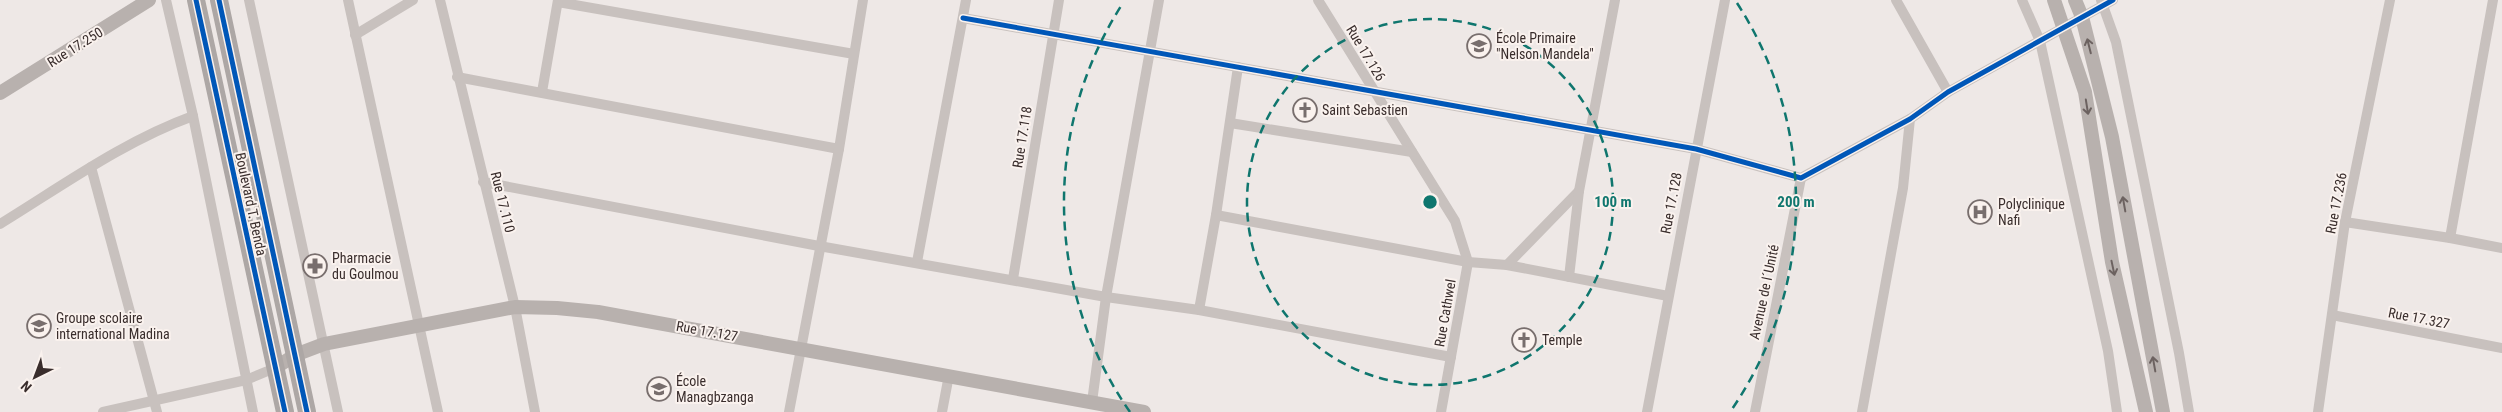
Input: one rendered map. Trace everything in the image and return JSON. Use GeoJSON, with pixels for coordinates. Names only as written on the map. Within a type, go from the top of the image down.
{"type":"FeatureCollection","features":[{"type":"Feature","properties":{"kind":"highway","name":"Boulevard T. Benda"},"geometry":{"type":"LineString","coordinates":[[196,0],[285,412]]}},
{"type":"Feature","properties":{"kind":"highway","name":"Boulevard T. Benda"},"geometry":{"type":"LineString","coordinates":[[219,0],[307,412]]}},
{"type":"Feature","properties":{"kind":"street","name":"Rue 17.250"},"geometry":{"type":"LineString","coordinates":[[0,93],[149,0]]}},
{"type":"Feature","properties":{"kind":"street"},"geometry":{"type":"LineString","coordinates":[[166,0],[193,116],[254,412]]}},
{"type":"Feature","properties":{"kind":"street"},"geometry":{"type":"LineString","coordinates":[[249,0],[338,412]]}},
{"type":"Feature","properties":{"kind":"street"},"geometry":{"type":"LineString","coordinates":[[348,0],[438,412]]}},
{"type":"Feature","properties":{"kind":"street"},"geometry":{"type":"LineString","coordinates":[[355,35],[413,0]]}},
{"type":"Feature","properties":{"kind":"street","name":"Rue 17.110"},"geometry":{"type":"LineString","coordinates":[[440,0],[457,77],[515,307],[535,412]]}},
{"type":"Feature","properties":{"kind":"street"},"geometry":{"type":"LineString","coordinates":[[790,412],[863,0]]}},
{"type":"Feature","properties":{"kind":"street"},"geometry":{"type":"LineString","coordinates":[[917,262],[966,0]]}},
{"type":"Feature","properties":{"kind":"street","name":"Rue 17.118"},"geometry":{"type":"LineString","coordinates":[[1013,279],[1059,0]]}},
{"type":"Feature","properties":{"kind":"street"},"geometry":{"type":"LineString","coordinates":[[1092,402],[1106,297],[1148,50],[1159,0]]}},
{"type":"Feature","properties":{"kind":"street","name":"Rue 17.126"},"geometry":{"type":"LineString","coordinates":[[1318,0],[1455,221]]}},
{"type":"Feature","properties":{"kind":"street"},"geometry":{"type":"LineString","coordinates":[[1569,277],[1579,191],[1615,0]]}},
{"type":"Feature","properties":{"kind":"street","name":"Rue 17.128"},"geometry":{"type":"LineString","coordinates":[[1647,412],[1725,0]]}},
{"type":"Feature","properties":{"kind":"street"},"geometry":{"type":"LineString","coordinates":[[1896,0],[1948,92]]}},
{"type":"Feature","properties":{"kind":"street"},"geometry":{"type":"LineString","coordinates":[[2022,0],[2040,40],[2108,351],[2117,412]]}},
{"type":"Feature","properties":{"kind":"street"},"geometry":{"type":"LineString","coordinates":[[2054,0],[2085,92],[2112,262],[2146,412]]}},
{"type":"Feature","properties":{"kind":"street"},"geometry":{"type":"LineString","coordinates":[[2075,0],[2082,17],[2112,138],[2163,412]]}},
{"type":"Feature","properties":{"kind":"street"},"geometry":{"type":"LineString","coordinates":[[963,18],[1696,149],[1801,178],[1910,119],[1948,92],[2082,17],[2102,3],[2113,0]]}},
{"type":"Feature","properties":{"kind":"street","name":"Rue 17.236"},"geometry":{"type":"LineString","coordinates":[[2318,412],[2346,222],[2390,0]]}},
{"type":"Feature","properties":{"kind":"street"},"geometry":{"type":"LineString","coordinates":[[2450,238],[2493,0]]}},
{"type":"Feature","properties":{"kind":"street"},"geometry":{"type":"LineString","coordinates":[[542,92],[558,1],[854,54]]}},
{"type":"Feature","properties":{"kind":"street"},"geometry":{"type":"LineString","coordinates":[[2102,3],[2116,42],[2180,353],[2189,412]]}},
{"type":"Feature","properties":{"kind":"street"},"geometry":{"type":"LineString","coordinates":[[1199,310],[1216,215],[1238,67]]}},
{"type":"Feature","properties":{"kind":"street"},"geometry":{"type":"LineString","coordinates":[[457,77],[838,149]]}},
{"type":"Feature","properties":{"kind":"street"},"geometry":{"type":"LineString","coordinates":[[0,224],[91,167],[171,124],[193,116]]}},
{"type":"Feature","properties":{"kind":"street"},"geometry":{"type":"LineString","coordinates":[[1862,412],[1903,188],[1910,119]]}},
{"type":"Feature","properties":{"kind":"street"},"geometry":{"type":"LineString","coordinates":[[1230,123],[1412,152]]}},
{"type":"Feature","properties":{"kind":"street"},"geometry":{"type":"LineString","coordinates":[[91,167],[156,407]]}},
{"type":"Feature","properties":{"kind":"street","name":"Avenue de l´Unité"},"geometry":{"type":"LineString","coordinates":[[1755,412],[1801,178]]}},
{"type":"Feature","properties":{"kind":"street"},"geometry":{"type":"LineString","coordinates":[[483,182],[819,246],[1106,297],[1199,310],[1452,357]]}},
{"type":"Feature","properties":{"kind":"street"},"geometry":{"type":"LineString","coordinates":[[1507,265],[1579,191]]}},
{"type":"Feature","properties":{"kind":"street"},"geometry":{"type":"LineString","coordinates":[[1216,215],[1468,262],[1507,265],[1668,296]]}},
{"type":"Feature","properties":{"kind":"street","name":"Rue Cathwel"},"geometry":{"type":"LineString","coordinates":[[1441,412],[1468,262],[1455,221]]}},
{"type":"Feature","properties":{"kind":"street"},"geometry":{"type":"LineString","coordinates":[[2346,222],[2502,248]]}},
{"type":"Feature","properties":{"kind":"street","name":"Rue 17.127"},"geometry":{"type":"LineString","coordinates":[[275,368],[296,355],[324,344],[515,307],[550,307],[598,312],[800,347],[1144,412]]}},
{"type":"Feature","properties":{"kind":"street","name":"Rue 17.327"},"geometry":{"type":"LineString","coordinates":[[2332,315],[2502,348]]}},
{"type":"Feature","properties":{"kind":"street"},"geometry":{"type":"LineString","coordinates":[[103,412],[156,407],[246,380],[275,368]]}},
{"type":"Feature","properties":{"kind":"street"},"geometry":{"type":"LineString","coordinates":[[942,412],[949,375]]}},
{"type":"Feature","properties":{"kind":"cycle path"},"geometry":{"type":"LineString","coordinates":[[196,0],[285,412]]}},
{"type":"Feature","properties":{"kind":"cycle path"},"geometry":{"type":"LineString","coordinates":[[219,0],[307,412]]}},
{"type":"Feature","properties":{"kind":"cycle path"},"geometry":{"type":"LineString","coordinates":[[963,18],[1696,149],[1801,178],[1910,119],[1948,92],[2113,0]]}},
{"type":"Feature","properties":{"kind":"place","name":"École Primaire \"Nelson Mandela\""},"geometry":{"type":"Point","coordinates":[1479,46]}},
{"type":"Feature","properties":{"kind":"place","name":"Saint Sebastien"},"geometry":{"type":"Point","coordinates":[1305,110]}},
{"type":"Feature","properties":{"kind":"place","name":"Polyclinique Nafi"},"geometry":{"type":"Point","coordinates":[1980,212]}},
{"type":"Feature","properties":{"kind":"place","name":"Pharmacie du Goulmou"},"geometry":{"type":"Point","coordinates":[315,266]}},
{"type":"Feature","properties":{"kind":"place","name":"Groupe scolaire international Madina"},"geometry":{"type":"Point","coordinates":[39,326]}},
{"type":"Feature","properties":{"kind":"place","name":"Temple"},"geometry":{"type":"Point","coordinates":[1524,340]}},
{"type":"Feature","properties":{"kind":"place","name":"École Managbzanga"},"geometry":{"type":"Point","coordinates":[659,389]}}]}
